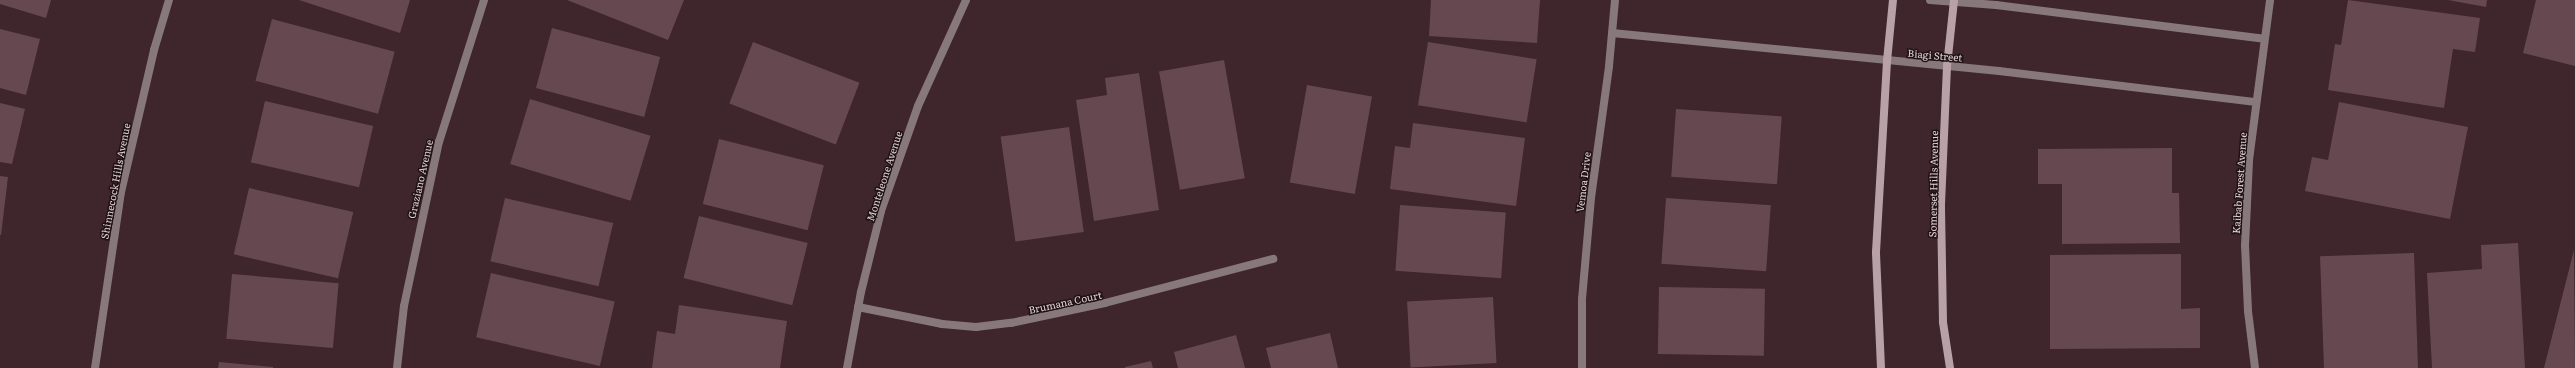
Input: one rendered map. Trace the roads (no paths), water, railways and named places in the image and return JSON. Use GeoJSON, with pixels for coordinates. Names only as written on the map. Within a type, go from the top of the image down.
{"type":"FeatureCollection","features":[{"type":"Feature","properties":{"kind":"main road"},"geometry":{"type":"LineString","coordinates":[[1880,368],[1876,252],[1887,61],[1893,0]]}},
{"type":"Feature","properties":{"kind":"main road","name":"Somerset Hills Avenue"},"geometry":{"type":"LineString","coordinates":[[1950,368],[1943,322],[1942,204],[1947,66],[1954,1]]}},
{"type":"Feature","properties":{"kind":"street","name":"Shinnecock Hills Avenue"},"geometry":{"type":"LineString","coordinates":[[95,368],[121,192],[154,50],[169,0]]}},
{"type":"Feature","properties":{"kind":"street","name":"Graziano Avenue"},"geometry":{"type":"LineString","coordinates":[[397,368],[404,306],[437,150],[484,0]]}},
{"type":"Feature","properties":{"kind":"street","name":"Monteleone Avenue"},"geometry":{"type":"LineString","coordinates":[[847,368],[858,307],[881,211],[918,106],[966,0]]}},
{"type":"Feature","properties":{"kind":"street","name":"Vemoa Drive"},"geometry":{"type":"LineString","coordinates":[[1582,368],[1582,299],[1591,198],[1612,33],[1614,0]]}},
{"type":"Feature","properties":{"kind":"street"},"geometry":{"type":"LineString","coordinates":[[1930,0],[1996,5],[2264,39]]}},
{"type":"Feature","properties":{"kind":"street","name":"Kaibab Forest Avenue"},"geometry":{"type":"LineString","coordinates":[[2255,368],[2248,311],[2245,246],[2250,160],[2256,102],[2270,0]]}},
{"type":"Feature","properties":{"kind":"street","name":"Biagi Street"},"geometry":{"type":"LineString","coordinates":[[1612,33],[1947,66],[2256,102]]}},
{"type":"Feature","properties":{"kind":"street","name":"Brumana Court"},"geometry":{"type":"LineString","coordinates":[[858,307],[942,324],[976,327],[1012,324],[1105,304],[1273,259]]}}]}
